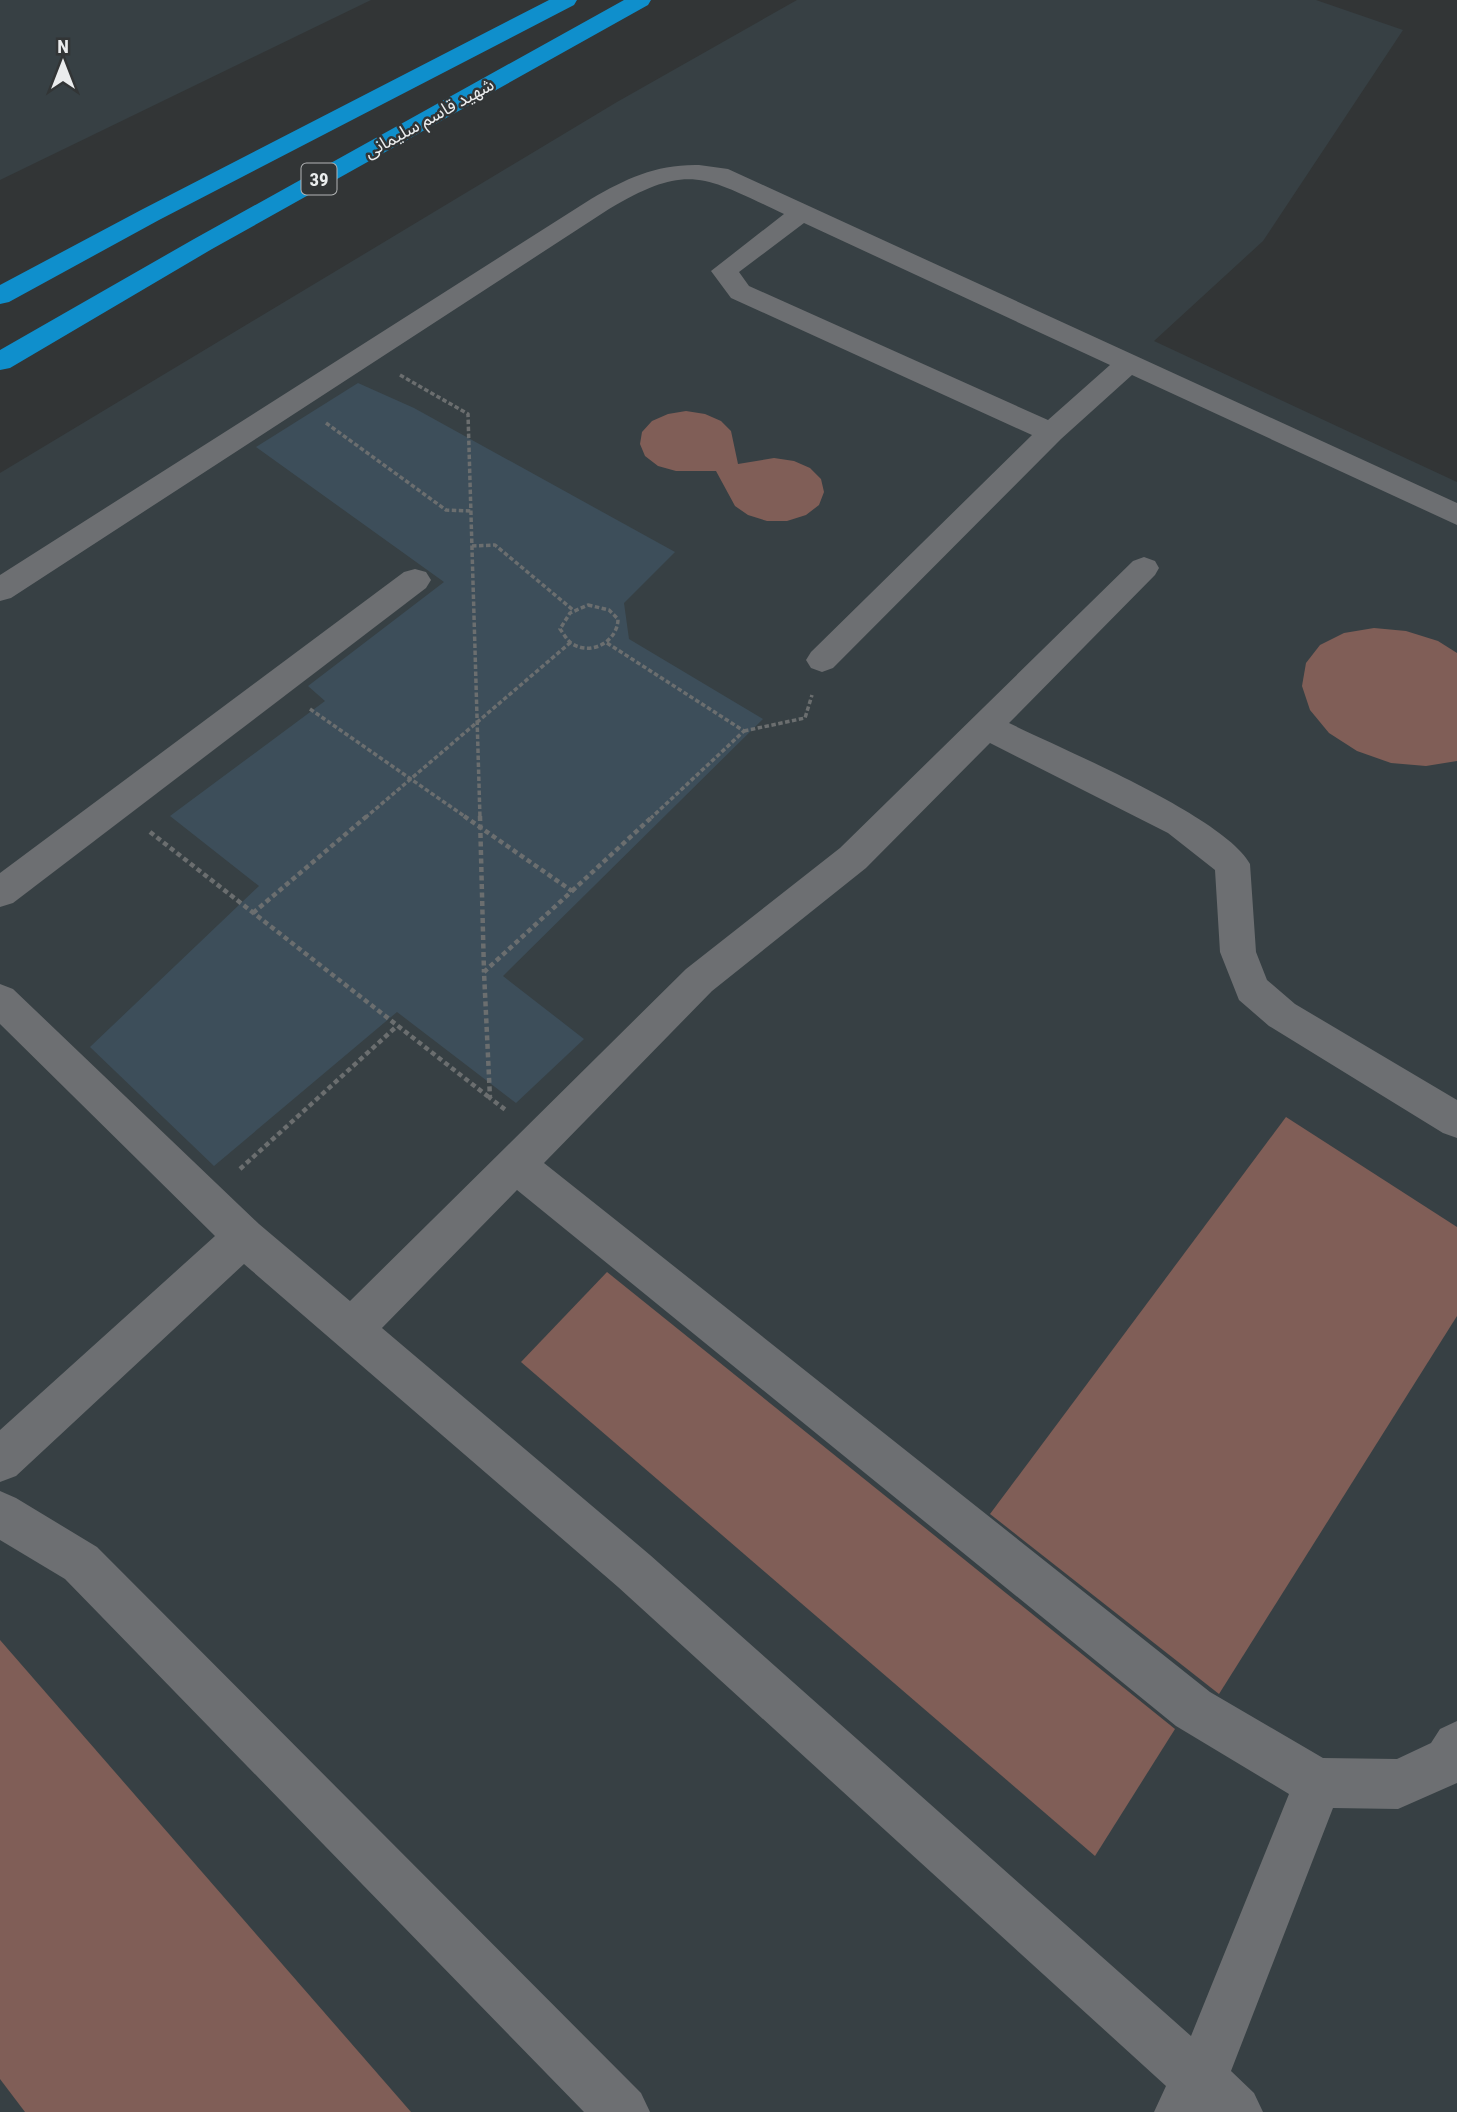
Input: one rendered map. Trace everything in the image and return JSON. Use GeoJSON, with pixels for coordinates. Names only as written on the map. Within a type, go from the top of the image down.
{"type":"FeatureCollection","features":[{"type":"Feature","properties":{"kind":"highway","name":"شهید قاسم سلیمانی"},"geometry":{"type":"LineString","coordinates":[[0,362],[177,229],[566,0]]}},
{"type":"Feature","properties":{"kind":"highway","name":"شهید قاسم سلیمانی"},"geometry":{"type":"LineString","coordinates":[[0,296],[177,229],[640,0]]}},
{"type":"Feature","properties":{"kind":"lane"},"geometry":{"type":"LineString","coordinates":[[0,590],[647,176],[683,170],[719,174],[1457,515]]}},
{"type":"Feature","properties":{"kind":"lane"},"geometry":{"type":"LineString","coordinates":[[802,212],[724,271],[740,292],[1051,433]]}},
{"type":"Feature","properties":{"kind":"lane"},"geometry":{"type":"LineString","coordinates":[[822,660],[1051,433],[1129,363]]}},
{"type":"Feature","properties":{"kind":"lane"},"geometry":{"type":"LineString","coordinates":[[351,1329],[699,981],[853,858],[1144,568]]}},
{"type":"Feature","properties":{"kind":"lane"},"geometry":{"type":"LineString","coordinates":[[0,893],[415,580]]}},
{"type":"Feature","properties":{"kind":"lane"},"geometry":{"type":"LineString","coordinates":[[986,726],[1180,823],[1232,864],[1238,952],[1252,989],[1282,1015],[1457,1121]]}},
{"type":"Feature","properties":{"kind":"lane"},"geometry":{"type":"LineString","coordinates":[[0,999],[244,1237],[634,1571],[1206,2102],[1318,1783]]}},
{"type":"Feature","properties":{"kind":"lane"},"geometry":{"type":"LineString","coordinates":[[529,1150],[1193,1709],[1318,1783],[1398,1784],[1449,1761],[1457,1746]]}},
{"type":"Feature","properties":{"kind":"lane"},"geometry":{"type":"LineString","coordinates":[[0,1460],[244,1237]]}},
{"type":"Feature","properties":{"kind":"lane"},"geometry":{"type":"LineString","coordinates":[[0,1514],[81,1563],[622,2112]]}},
{"type":"Feature","properties":{"kind":"path"},"geometry":{"type":"LineString","coordinates":[[365,355],[468,414],[490,1098]]}},
{"type":"Feature","properties":{"kind":"path"},"geometry":{"type":"LineString","coordinates":[[294,400],[446,510],[471,511]]}},
{"type":"Feature","properties":{"kind":"path"},"geometry":{"type":"LineString","coordinates":[[472,546],[495,545],[573,610]]}},
{"type":"Feature","properties":{"kind":"path"},"geometry":{"type":"LineString","coordinates":[[588,606],[603,607],[615,613],[620,623],[617,634],[607,643],[592,647],[577,646],[565,639],[560,629],[563,618],[573,610],[588,606]]}},
{"type":"Feature","properties":{"kind":"path"},"geometry":{"type":"LineString","coordinates":[[253,913],[570,642]]}},
{"type":"Feature","properties":{"kind":"path"},"geometry":{"type":"LineString","coordinates":[[607,643],[744,731]]}},
{"type":"Feature","properties":{"kind":"path"},"geometry":{"type":"LineString","coordinates":[[484,972],[744,731],[805,718],[822,660]]}},
{"type":"Feature","properties":{"kind":"path"},"geometry":{"type":"LineString","coordinates":[[275,685],[572,891]]}},
{"type":"Feature","properties":{"kind":"path"},"geometry":{"type":"LineString","coordinates":[[116,806],[490,1098],[529,1150]]}},
{"type":"Feature","properties":{"kind":"path"},"geometry":{"type":"LineString","coordinates":[[205,1200],[397,1026]]}},
{"type":"Feature","properties":{"kind":"shaded area"},"geometry":{"type":"Polygon","coordinates":[[[0,0],[371,0],[0,180],[0,0]]]}},
{"type":"Feature","properties":{"kind":"shaded area"},"geometry":{"type":"Polygon","coordinates":[[[797,0],[1316,0],[1403,30],[1263,241],[1154,341],[1457,482],[1457,2112],[0,2112],[0,473],[617,102],[797,0]]]}},
{"type":"Feature","properties":{"kind":"shaded area"},"geometry":{"type":"Polygon","coordinates":[[[358,383],[414,408],[675,552],[624,603],[629,639],[763,719],[503,976],[584,1039],[516,1103],[397,1012],[214,1166],[90,1047],[259,886],[170,816],[325,701],[308,686],[444,582],[256,447],[358,383]]]}},
{"type":"Feature","properties":{"kind":"building"},"geometry":{"type":"Polygon","coordinates":[[[686,411],[705,414],[721,421],[731,431],[738,464],[774,458],[794,461],[810,468],[821,479],[824,492],[819,505],[806,515],[787,521],[767,521],[748,515],[735,506],[716,471],[676,471],[658,466],[645,456],[640,444],[642,432],[652,421],[668,414],[686,411]]]}},
{"type":"Feature","properties":{"kind":"building"},"geometry":{"type":"Polygon","coordinates":[[[1374,628],[1406,631],[1438,641],[1457,653],[1457,761],[1426,766],[1391,763],[1357,751],[1329,733],[1310,710],[1302,686],[1306,663],[1320,645],[1344,633],[1374,628]]]}},
{"type":"Feature","properties":{"kind":"building"},"geometry":{"type":"Polygon","coordinates":[[[1286,1117],[1457,1227],[1457,1316],[1219,1694],[990,1514],[1286,1117]]]}},
{"type":"Feature","properties":{"kind":"building"},"geometry":{"type":"Polygon","coordinates":[[[607,1272],[1175,1729],[1095,1856],[521,1362],[607,1272]]]}},
{"type":"Feature","properties":{"kind":"building"},"geometry":{"type":"Polygon","coordinates":[[[0,1640],[411,2112],[25,2112],[0,2079],[0,1640]]]}}]}
